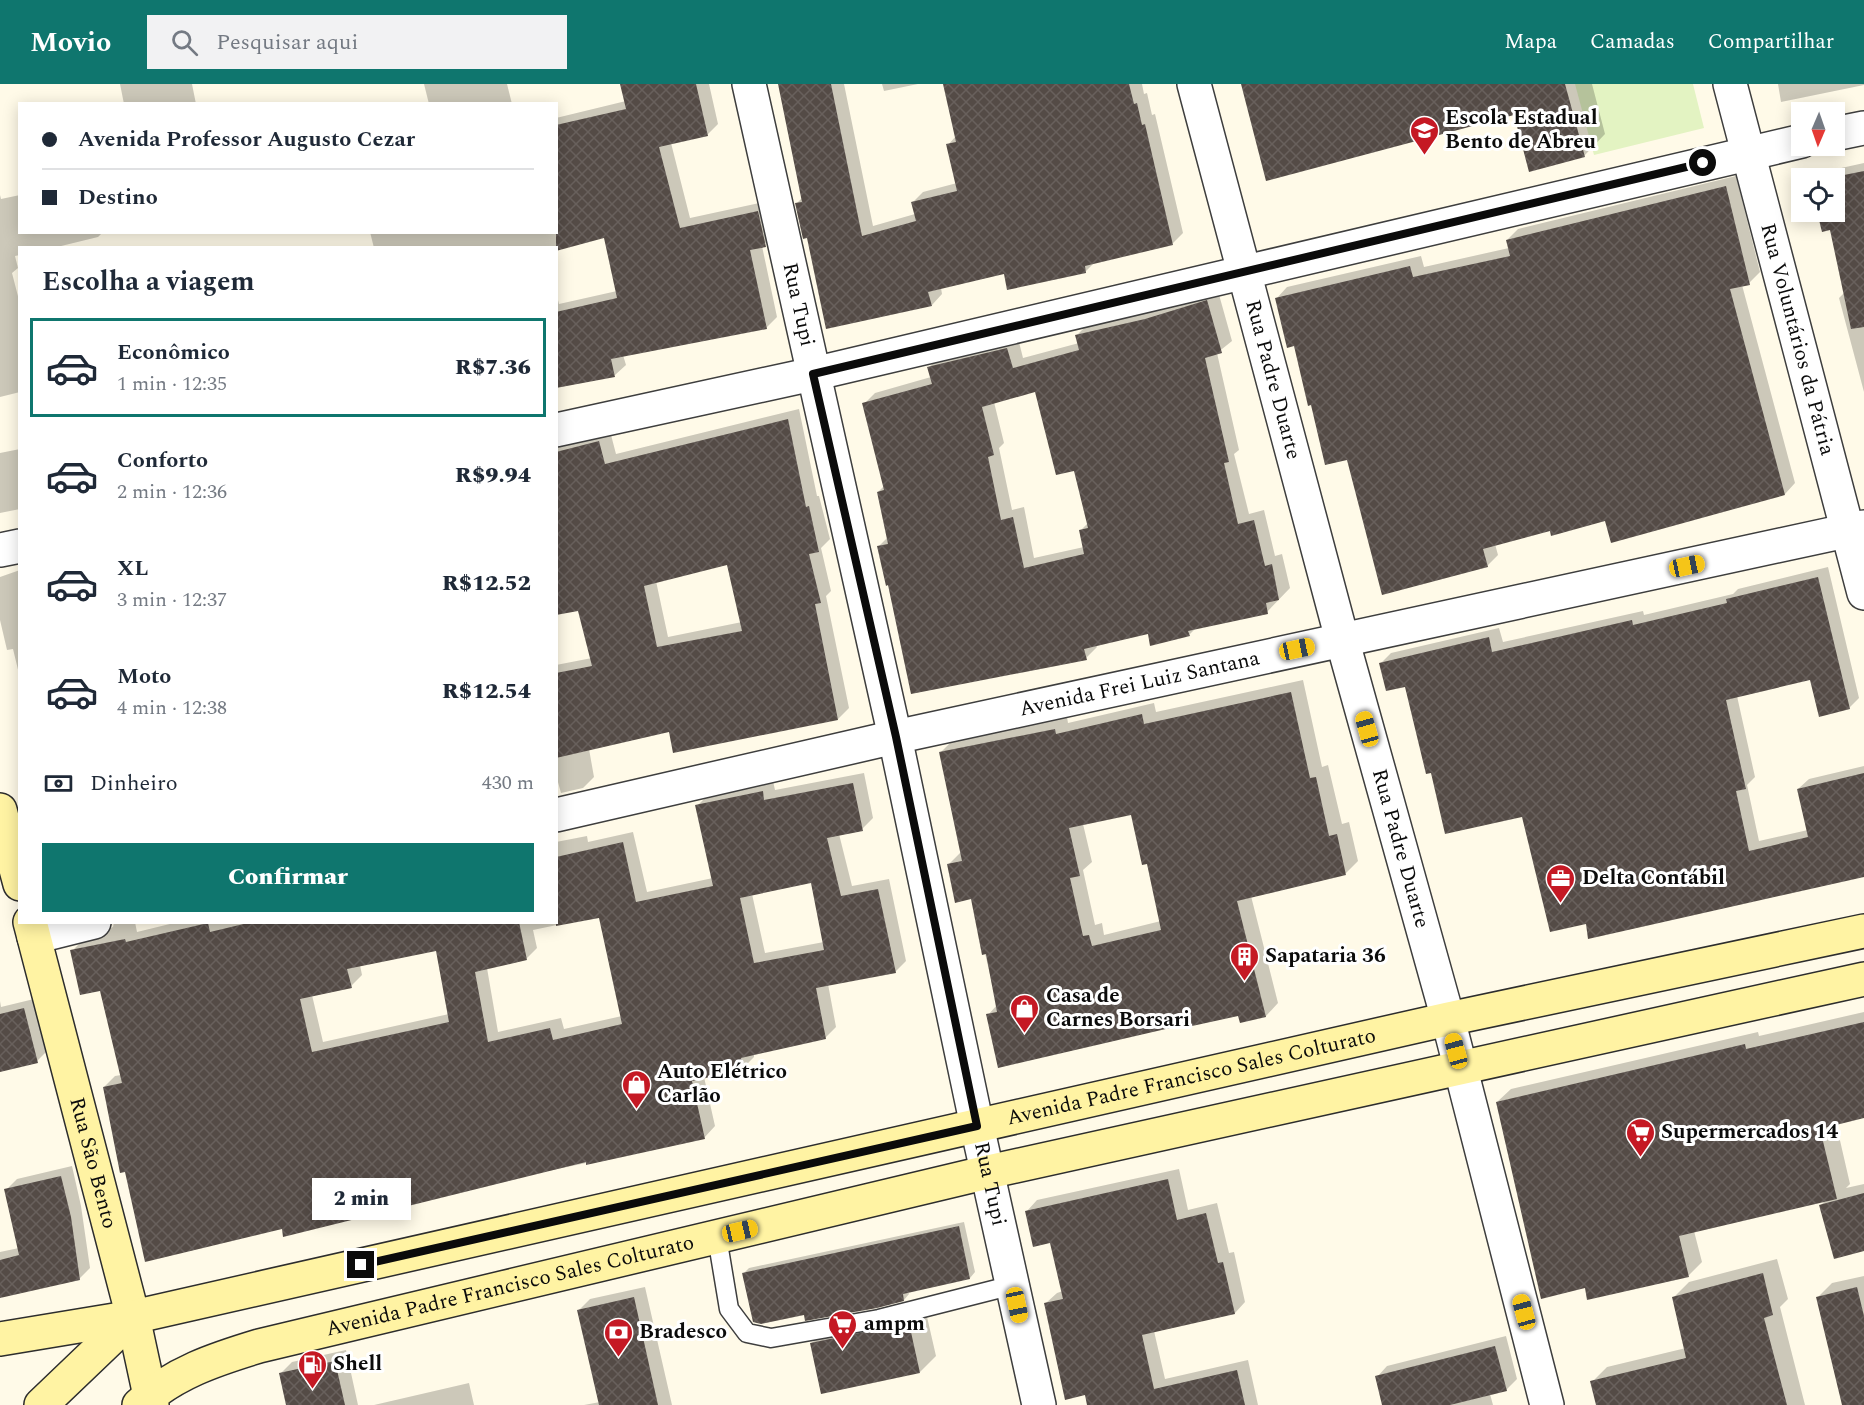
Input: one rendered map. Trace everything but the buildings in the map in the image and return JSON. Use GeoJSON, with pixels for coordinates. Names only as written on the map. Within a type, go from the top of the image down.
{"type":"FeatureCollection","features":[{"type":"Feature","properties":{"kind":"main road"},"geometry":{"type":"LineString","coordinates":[[0,810],[18,877]]}},
{"type":"Feature","properties":{"kind":"main road","name":"Rua São Bento"},"geometry":{"type":"LineString","coordinates":[[32,930],[133,1317],[147,1402]]}},
{"type":"Feature","properties":{"kind":"main road","name":"Avenida Padre Francisco Sales Colturato"},"geometry":{"type":"LineString","coordinates":[[0,1339],[133,1317],[1448,1019],[1864,931]]}},
{"type":"Feature","properties":{"kind":"main road","name":"Avenida Padre Francisco Sales Colturato"},"geometry":{"type":"LineString","coordinates":[[147,1402],[202,1363],[259,1346],[988,1172],[1864,979]]}},
{"type":"Feature","properties":{"kind":"main road"},"geometry":{"type":"LineString","coordinates":[[41,1405],[133,1317]]}},
{"type":"Feature","properties":{"kind":"street","name":"Rua Tupi"},"geometry":{"type":"LineString","coordinates":[[749,84],[896,737],[977,1126],[1039,1405]]}},
{"type":"Feature","properties":{"kind":"street","name":"Rua Padre Duarte"},"geometry":{"type":"LineString","coordinates":[[1194,84],[1342,639],[1461,1067],[1548,1405]]}},
{"type":"Feature","properties":{"kind":"street","name":"Rua Voluntários da Pátria"},"geometry":{"type":"LineString","coordinates":[[1731,84],[1856,529],[1864,593]]}},
{"type":"Feature","properties":{"kind":"street"},"geometry":{"type":"LineString","coordinates":[[1845,132],[1864,128]]}},
{"type":"Feature","properties":{"kind":"street"},"geometry":{"type":"LineString","coordinates":[[558,430],[813,374],[1791,143]]}},
{"type":"Feature","properties":{"kind":"street","name":"Avenida Frei Luiz Santana"},"geometry":{"type":"LineString","coordinates":[[558,815],[896,737],[1856,529]]}},
{"type":"Feature","properties":{"kind":"street"},"geometry":{"type":"LineString","coordinates":[[0,550],[18,546]]}},
{"type":"Feature","properties":{"kind":"street"},"geometry":{"type":"LineString","coordinates":[[32,930],[78,924]]}},
{"type":"Feature","properties":{"kind":"lane"},"geometry":{"type":"LineString","coordinates":[[717,1237],[729,1309],[747,1333],[771,1338],[879,1318],[1013,1285]]}},
{"type":"Feature","properties":{"kind":"green space"},"geometry":{"type":"Polygon","coordinates":[[[1575,84],[1693,84],[1704,128],[1594,155],[1575,84]]]}},
{"type":"Feature","properties":{"kind":"place","name":"Escola Estadual Bento de Abreu"},"geometry":{"type":"Point","coordinates":[1424,156]}},
{"type":"Feature","properties":{"kind":"place","name":"Delta Contábil"},"geometry":{"type":"Point","coordinates":[1561,904]}},
{"type":"Feature","properties":{"kind":"place","name":"Sapataria 36"},"geometry":{"type":"Point","coordinates":[1244,982]}},
{"type":"Feature","properties":{"kind":"place","name":"Casa de Carnes Borsari"},"geometry":{"type":"Point","coordinates":[1025,1034]}},
{"type":"Feature","properties":{"kind":"place","name":"Auto Elétrico Carlão"},"geometry":{"type":"Point","coordinates":[636,1110]}},
{"type":"Feature","properties":{"kind":"place","name":"Supermercados 14"},"geometry":{"type":"Point","coordinates":[1640,1158]}},
{"type":"Feature","properties":{"kind":"place","name":"ampm"},"geometry":{"type":"Point","coordinates":[843,1350]}},
{"type":"Feature","properties":{"kind":"place","name":"Bradesco"},"geometry":{"type":"Point","coordinates":[618,1358]}},
{"type":"Feature","properties":{"kind":"place","name":"Shell"},"geometry":{"type":"Point","coordinates":[312,1390]}},
{"type":"Feature","properties":{"kind":"route"},"geometry":{"type":"LineString","coordinates":[[361,1265],[977,1126],[896,737],[813,374],[1703,163]]}}]}
